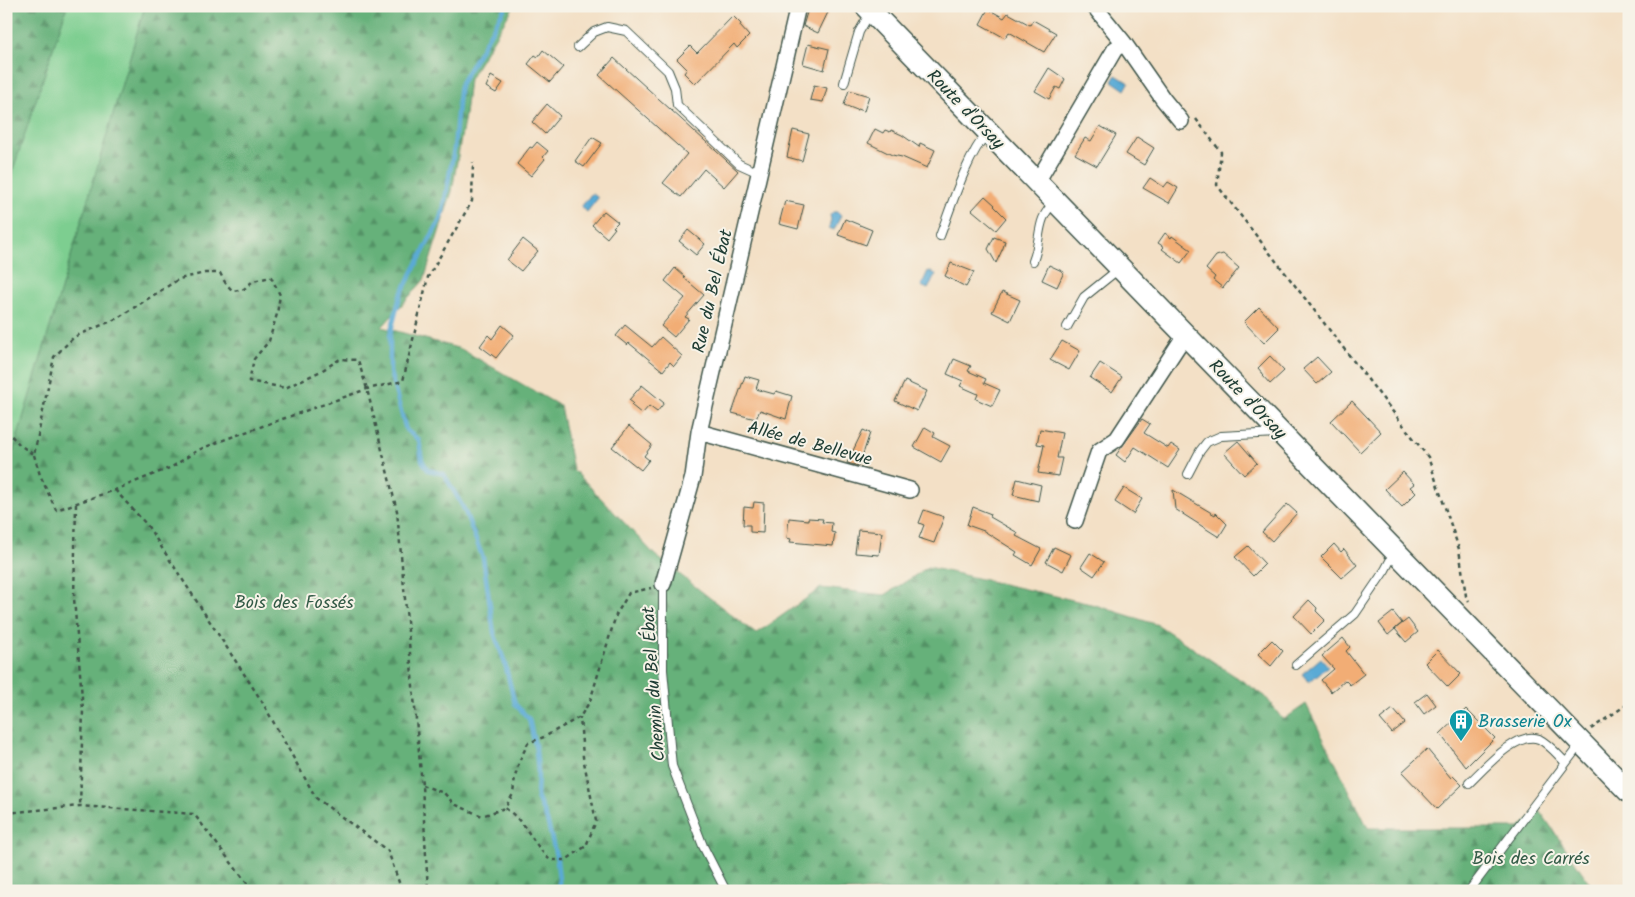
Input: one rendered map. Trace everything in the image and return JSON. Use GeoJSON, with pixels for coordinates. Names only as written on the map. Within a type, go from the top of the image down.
{"type":"FeatureCollection","features":[{"type":"Feature","properties":{"kind":"main road","name":"Route d'Orsay"},"geometry":{"type":"LineString","coordinates":[[871,8],[988,132],[1629,792]]}},
{"type":"Feature","properties":{"kind":"street","name":"Rue du Bel Ébat"},"geometry":{"type":"LineString","coordinates":[[663,587],[693,478],[699,432],[798,6]]}},
{"type":"Feature","properties":{"kind":"street"},"geometry":{"type":"LineString","coordinates":[[1094,6],[1124,43],[1163,99],[1186,117]]}},
{"type":"Feature","properties":{"kind":"street"},"geometry":{"type":"LineString","coordinates":[[1038,182],[1115,49],[1124,43]]}},
{"type":"Feature","properties":{"kind":"street"},"geometry":{"type":"LineString","coordinates":[[1074,521],[1099,451],[1117,439],[1185,335]]}},
{"type":"Feature","properties":{"kind":"street","name":"Allée de Bellevue"},"geometry":{"type":"LineString","coordinates":[[699,432],[910,490]]}},
{"type":"Feature","properties":{"kind":"lane"},"geometry":{"type":"LineString","coordinates":[[844,83],[859,32],[871,8]]}},
{"type":"Feature","properties":{"kind":"lane"},"geometry":{"type":"LineString","coordinates":[[578,47],[594,32],[607,27],[626,31],[668,71],[675,88],[677,105],[739,164],[759,173]]}},
{"type":"Feature","properties":{"kind":"lane"},"geometry":{"type":"LineString","coordinates":[[940,236],[970,160],[980,140],[988,132]]}},
{"type":"Feature","properties":{"kind":"lane"},"geometry":{"type":"LineString","coordinates":[[1033,261],[1038,247],[1038,235],[1042,219],[1056,202]]}},
{"type":"Feature","properties":{"kind":"lane"},"geometry":{"type":"LineString","coordinates":[[1067,327],[1084,297],[1120,268]]}},
{"type":"Feature","properties":{"kind":"lane"},"geometry":{"type":"LineString","coordinates":[[1188,474],[1207,442],[1221,436],[1281,433]]}},
{"type":"Feature","properties":{"kind":"lane"},"geometry":{"type":"LineString","coordinates":[[1296,665],[1355,614],[1385,570],[1395,551]]}},
{"type":"Feature","properties":{"kind":"lane","name":"Chemin du Bel Ébat"},"geometry":{"type":"LineString","coordinates":[[663,587],[663,670],[672,766],[703,846],[726,891]]}},
{"type":"Feature","properties":{"kind":"lane"},"geometry":{"type":"LineString","coordinates":[[1469,783],[1510,744],[1525,740],[1537,738],[1550,746],[1565,762]]}},
{"type":"Feature","properties":{"kind":"lane"},"geometry":{"type":"LineString","coordinates":[[1469,891],[1581,743]]}},
{"type":"Feature","properties":{"kind":"path"},"geometry":{"type":"LineString","coordinates":[[1186,117],[1221,152],[1217,185],[1428,457],[1459,549],[1466,596],[1470,603]]}},
{"type":"Feature","properties":{"kind":"path"},"geometry":{"type":"LineString","coordinates":[[428,891],[422,785],[397,510],[367,390],[358,360],[340,359],[321,371],[284,388],[249,381],[254,359],[270,341],[277,314],[280,295],[271,277],[253,281],[244,289],[233,291],[226,284],[220,273],[205,273],[179,279],[116,319],[74,337],[54,357],[34,455],[40,475],[56,510],[115,490],[172,467],[198,450],[293,414],[367,390],[403,381],[428,277],[472,201],[473,162]]}},
{"type":"Feature","properties":{"kind":"path"},"geometry":{"type":"LineString","coordinates":[[6,430],[20,445],[34,455]]}},
{"type":"Feature","properties":{"kind":"path"},"geometry":{"type":"LineString","coordinates":[[115,490],[147,525],[261,700],[316,798],[388,852],[402,891]]}},
{"type":"Feature","properties":{"kind":"path"},"geometry":{"type":"LineString","coordinates":[[76,504],[74,598],[83,710],[80,806]]}},
{"type":"Feature","properties":{"kind":"path"},"geometry":{"type":"LineString","coordinates":[[422,785],[444,793],[454,804],[482,816],[505,808],[513,794],[519,762],[528,743],[544,737],[580,717],[590,701],[616,615],[629,593],[663,587]]}},
{"type":"Feature","properties":{"kind":"path"},"geometry":{"type":"LineString","coordinates":[[1581,743],[1594,726],[1629,703]]}},
{"type":"Feature","properties":{"kind":"path"},"geometry":{"type":"LineString","coordinates":[[505,808],[517,816],[542,852],[550,860],[566,860],[586,846],[596,821],[584,757],[580,717]]}},
{"type":"Feature","properties":{"kind":"path"},"geometry":{"type":"LineString","coordinates":[[6,813],[80,806],[194,814],[253,891]]}},
{"type":"Feature","properties":{"kind":"green space"},"geometry":{"type":"Polygon","coordinates":[[[6,6],[67,6],[6,191],[6,6]]]}},
{"type":"Feature","properties":{"kind":"green space"},"geometry":{"type":"Polygon","coordinates":[[[67,6],[145,6],[6,476],[6,191],[67,6]]]}},
{"type":"Feature","properties":{"kind":"green space","name":"Bois des Fossés"},"geometry":{"type":"Polygon","coordinates":[[[145,6],[514,6],[469,79],[452,191],[424,280],[382,327],[461,349],[560,406],[573,469],[655,555],[756,634],[821,588],[885,595],[928,567],[1095,605],[1158,625],[1265,696],[1283,720],[1306,704],[1368,828],[1519,828],[1540,811],[1595,891],[6,891],[6,476],[145,6]]]}},
{"type":"Feature","properties":{"kind":"water"},"geometry":{"type":"Polygon","coordinates":[[[1116,75],[1129,83],[1125,90],[1112,81],[1116,75]]]}},
{"type":"Feature","properties":{"kind":"water"},"geometry":{"type":"Polygon","coordinates":[[[592,193],[598,198],[587,212],[581,207],[592,193]]]}},
{"type":"Feature","properties":{"kind":"water"},"geometry":{"type":"Polygon","coordinates":[[[833,212],[838,212],[841,215],[834,230],[829,228],[830,215],[833,212]]]}},
{"type":"Feature","properties":{"kind":"water"},"geometry":{"type":"Polygon","coordinates":[[[928,271],[936,274],[928,289],[921,286],[928,271]]]}},
{"type":"Feature","properties":{"kind":"water"},"geometry":{"type":"Polygon","coordinates":[[[1321,658],[1328,666],[1309,682],[1302,674],[1321,658]]]}},
{"type":"Feature","properties":{"kind":"building"},"geometry":{"type":"Polygon","coordinates":[[[809,6],[831,6],[818,33],[803,26],[809,6]]]}},
{"type":"Feature","properties":{"kind":"building"},"geometry":{"type":"Polygon","coordinates":[[[988,9],[1004,18],[1008,13],[1030,25],[1033,20],[1056,33],[1044,52],[1009,32],[1005,38],[980,24],[988,9]]]}},
{"type":"Feature","properties":{"kind":"building"},"geometry":{"type":"Polygon","coordinates":[[[733,16],[749,36],[737,48],[734,44],[695,84],[684,73],[687,69],[677,59],[690,46],[697,53],[733,16]]]}},
{"type":"Feature","properties":{"kind":"building"},"geometry":{"type":"Polygon","coordinates":[[[808,44],[829,49],[824,70],[803,64],[808,44]]]}},
{"type":"Feature","properties":{"kind":"building"},"geometry":{"type":"Polygon","coordinates":[[[543,50],[563,67],[550,82],[528,64],[535,55],[538,57],[543,50]]]}},
{"type":"Feature","properties":{"kind":"building"},"geometry":{"type":"Polygon","coordinates":[[[614,58],[738,171],[724,187],[704,169],[681,197],[663,183],[687,154],[599,75],[614,58]]]}},
{"type":"Feature","properties":{"kind":"building"},"geometry":{"type":"Polygon","coordinates":[[[1049,68],[1065,79],[1060,89],[1056,87],[1049,99],[1035,91],[1049,68]]]}},
{"type":"Feature","properties":{"kind":"building"},"geometry":{"type":"Polygon","coordinates":[[[491,76],[503,83],[496,93],[486,87],[491,76]]]}},
{"type":"Feature","properties":{"kind":"building"},"geometry":{"type":"Polygon","coordinates":[[[814,85],[827,88],[823,102],[810,100],[814,85]]]}},
{"type":"Feature","properties":{"kind":"building"},"geometry":{"type":"Polygon","coordinates":[[[849,90],[869,96],[864,111],[844,105],[849,90]]]}},
{"type":"Feature","properties":{"kind":"building"},"geometry":{"type":"Polygon","coordinates":[[[547,104],[560,116],[545,134],[532,122],[547,104]]]}},
{"type":"Feature","properties":{"kind":"building"},"geometry":{"type":"Polygon","coordinates":[[[1100,126],[1116,135],[1097,166],[1075,154],[1085,138],[1091,141],[1100,126]]]}},
{"type":"Feature","properties":{"kind":"building"},"geometry":{"type":"Polygon","coordinates":[[[875,129],[883,133],[885,130],[890,132],[891,130],[919,147],[920,143],[935,150],[927,168],[902,157],[892,155],[868,143],[875,129]]]}},
{"type":"Feature","properties":{"kind":"building"},"geometry":{"type":"Polygon","coordinates":[[[793,130],[809,134],[802,161],[787,157],[793,130]]]}},
{"type":"Feature","properties":{"kind":"building"},"geometry":{"type":"Polygon","coordinates":[[[592,137],[602,143],[584,167],[575,161],[592,137]]]}},
{"type":"Feature","properties":{"kind":"building"},"geometry":{"type":"Polygon","coordinates":[[[1137,137],[1154,148],[1144,165],[1126,154],[1137,137]]]}},
{"type":"Feature","properties":{"kind":"building"},"geometry":{"type":"Polygon","coordinates":[[[537,142],[548,151],[543,157],[545,159],[531,176],[517,164],[530,147],[532,148],[537,142]]]}},
{"type":"Feature","properties":{"kind":"building"},"geometry":{"type":"Polygon","coordinates":[[[1150,178],[1164,187],[1168,182],[1178,188],[1169,203],[1143,188],[1150,178]]]}},
{"type":"Feature","properties":{"kind":"building"},"geometry":{"type":"Polygon","coordinates":[[[985,196],[1006,218],[996,230],[972,210],[985,196]]]}},
{"type":"Feature","properties":{"kind":"building"},"geometry":{"type":"Polygon","coordinates":[[[785,201],[804,205],[798,229],[779,224],[785,201]]]}},
{"type":"Feature","properties":{"kind":"building"},"geometry":{"type":"Polygon","coordinates":[[[604,211],[618,222],[607,238],[592,225],[604,211]]]}},
{"type":"Feature","properties":{"kind":"building"},"geometry":{"type":"Polygon","coordinates":[[[845,219],[872,230],[866,245],[838,235],[845,219]]]}},
{"type":"Feature","properties":{"kind":"building"},"geometry":{"type":"Polygon","coordinates":[[[688,230],[705,244],[696,255],[679,241],[688,230]]]}},
{"type":"Feature","properties":{"kind":"building"},"geometry":{"type":"Polygon","coordinates":[[[1165,233],[1191,250],[1181,263],[1162,249],[1164,247],[1158,243],[1165,233]]]}},
{"type":"Feature","properties":{"kind":"building"},"geometry":{"type":"Polygon","coordinates":[[[994,237],[1005,241],[996,263],[988,249],[994,237]]]}},
{"type":"Feature","properties":{"kind":"building"},"geometry":{"type":"Polygon","coordinates":[[[523,239],[538,251],[521,271],[507,260],[523,239]]]}},
{"type":"Feature","properties":{"kind":"building"},"geometry":{"type":"Polygon","coordinates":[[[1223,254],[1239,268],[1223,288],[1213,280],[1215,277],[1206,269],[1216,256],[1223,254]]]}},
{"type":"Feature","properties":{"kind":"building"},"geometry":{"type":"Polygon","coordinates":[[[951,263],[974,272],[966,287],[945,276],[951,263]]]}},
{"type":"Feature","properties":{"kind":"building"},"geometry":{"type":"Polygon","coordinates":[[[1049,265],[1064,272],[1057,287],[1042,280],[1049,265]]]}},
{"type":"Feature","properties":{"kind":"building"},"geometry":{"type":"Polygon","coordinates":[[[675,268],[704,295],[685,317],[689,319],[674,337],[661,326],[685,298],[665,281],[675,268]]]}},
{"type":"Feature","properties":{"kind":"building"},"geometry":{"type":"Polygon","coordinates":[[[1002,292],[1020,300],[1010,321],[992,312],[1002,292]]]}},
{"type":"Feature","properties":{"kind":"building"},"geometry":{"type":"Polygon","coordinates":[[[1259,307],[1279,328],[1264,343],[1244,322],[1259,307]]]}},
{"type":"Feature","properties":{"kind":"building"},"geometry":{"type":"Polygon","coordinates":[[[502,325],[514,335],[496,358],[480,346],[488,335],[492,339],[502,325]]]}},
{"type":"Feature","properties":{"kind":"building"},"geometry":{"type":"Polygon","coordinates":[[[625,325],[652,347],[661,337],[682,356],[674,366],[670,362],[663,371],[629,343],[627,345],[616,336],[625,325]]]}},
{"type":"Feature","properties":{"kind":"building"},"geometry":{"type":"Polygon","coordinates":[[[1062,341],[1080,351],[1069,370],[1050,360],[1062,341]]]}},
{"type":"Feature","properties":{"kind":"building"},"geometry":{"type":"Polygon","coordinates":[[[1270,356],[1284,371],[1270,384],[1258,368],[1270,356]]]}},
{"type":"Feature","properties":{"kind":"building"},"geometry":{"type":"Polygon","coordinates":[[[1317,357],[1331,372],[1317,384],[1303,369],[1317,357]]]}},
{"type":"Feature","properties":{"kind":"building"},"geometry":{"type":"Polygon","coordinates":[[[954,359],[971,366],[968,371],[986,379],[984,383],[1000,390],[992,406],[976,399],[978,394],[960,386],[963,381],[947,374],[954,359]]]}},
{"type":"Feature","properties":{"kind":"building"},"geometry":{"type":"Polygon","coordinates":[[[1100,363],[1122,377],[1112,392],[1090,378],[1100,363]]]}},
{"type":"Feature","properties":{"kind":"building"},"geometry":{"type":"Polygon","coordinates":[[[745,376],[759,380],[756,389],[774,394],[776,391],[792,396],[786,419],[760,410],[756,419],[732,413],[745,376]]]}},
{"type":"Feature","properties":{"kind":"building"},"geometry":{"type":"Polygon","coordinates":[[[905,381],[927,391],[917,411],[895,401],[905,381]]]}},
{"type":"Feature","properties":{"kind":"building"},"geometry":{"type":"Polygon","coordinates":[[[642,385],[664,403],[657,412],[649,406],[642,414],[631,405],[633,403],[629,400],[642,385]]]}},
{"type":"Feature","properties":{"kind":"building"},"geometry":{"type":"Polygon","coordinates":[[[1352,401],[1381,432],[1360,452],[1331,421],[1352,401]]]}},
{"type":"Feature","properties":{"kind":"building"},"geometry":{"type":"Polygon","coordinates":[[[1142,419],[1150,424],[1144,433],[1168,448],[1171,444],[1180,450],[1168,468],[1135,447],[1125,462],[1116,455],[1142,419]]]}},
{"type":"Feature","properties":{"kind":"building"},"geometry":{"type":"Polygon","coordinates":[[[629,426],[652,445],[644,456],[649,460],[641,470],[612,447],[629,426]]]}},
{"type":"Feature","properties":{"kind":"building"},"geometry":{"type":"Polygon","coordinates":[[[925,427],[935,433],[933,437],[950,446],[941,462],[914,447],[925,427]]]}},
{"type":"Feature","properties":{"kind":"building"},"geometry":{"type":"Polygon","coordinates":[[[1040,429],[1062,433],[1057,458],[1062,458],[1058,476],[1038,473],[1044,445],[1037,444],[1040,429]]]}},
{"type":"Feature","properties":{"kind":"building"},"geometry":{"type":"Polygon","coordinates":[[[863,430],[870,433],[859,466],[847,463],[863,430]]]}},
{"type":"Feature","properties":{"kind":"building"},"geometry":{"type":"Polygon","coordinates":[[[1238,441],[1257,463],[1244,475],[1224,453],[1238,441]]]}},
{"type":"Feature","properties":{"kind":"building"},"geometry":{"type":"Polygon","coordinates":[[[1403,472],[1414,484],[1410,487],[1416,493],[1402,507],[1385,489],[1403,472]]]}},
{"type":"Feature","properties":{"kind":"building"},"geometry":{"type":"Polygon","coordinates":[[[1017,479],[1041,485],[1038,501],[1013,495],[1017,479]]]}},
{"type":"Feature","properties":{"kind":"building"},"geometry":{"type":"Polygon","coordinates":[[[1124,488],[1142,499],[1133,514],[1115,502],[1124,488]]]}},
{"type":"Feature","properties":{"kind":"building"},"geometry":{"type":"Polygon","coordinates":[[[1173,490],[1215,515],[1216,513],[1227,524],[1219,537],[1175,509],[1173,490]]]}},
{"type":"Feature","properties":{"kind":"building"},"geometry":{"type":"Polygon","coordinates":[[[754,502],[764,503],[763,533],[750,532],[750,525],[743,525],[744,507],[753,508],[754,502]]]}},
{"type":"Feature","properties":{"kind":"building"},"geometry":{"type":"Polygon","coordinates":[[[1287,504],[1297,513],[1272,541],[1262,532],[1287,504]]]}},
{"type":"Feature","properties":{"kind":"building"},"geometry":{"type":"Polygon","coordinates":[[[973,507],[991,514],[990,517],[1018,533],[1016,536],[1041,549],[1032,565],[1015,555],[1017,552],[984,531],[967,525],[973,507]]]}},
{"type":"Feature","properties":{"kind":"building"},"geometry":{"type":"Polygon","coordinates":[[[924,510],[944,517],[934,543],[919,538],[924,525],[919,523],[924,510]]]}},
{"type":"Feature","properties":{"kind":"building"},"geometry":{"type":"Polygon","coordinates":[[[789,518],[823,519],[822,522],[832,523],[831,532],[835,533],[833,546],[790,542],[791,539],[787,538],[789,518]]]}},
{"type":"Feature","properties":{"kind":"building"},"geometry":{"type":"Polygon","coordinates":[[[858,530],[882,532],[879,555],[855,553],[858,530]]]}},
{"type":"Feature","properties":{"kind":"building"},"geometry":{"type":"Polygon","coordinates":[[[1334,544],[1341,552],[1344,549],[1357,565],[1342,578],[1321,557],[1334,544]]]}},
{"type":"Feature","properties":{"kind":"building"},"geometry":{"type":"Polygon","coordinates":[[[1248,546],[1265,564],[1253,576],[1235,557],[1248,546]]]}},
{"type":"Feature","properties":{"kind":"building"},"geometry":{"type":"Polygon","coordinates":[[[1054,547],[1071,555],[1063,571],[1046,562],[1054,547]]]}},
{"type":"Feature","properties":{"kind":"building"},"geometry":{"type":"Polygon","coordinates":[[[1090,553],[1104,562],[1094,576],[1081,567],[1090,553]]]}},
{"type":"Feature","properties":{"kind":"building"},"geometry":{"type":"Polygon","coordinates":[[[1309,600],[1325,620],[1311,634],[1294,616],[1309,600]]]}},
{"type":"Feature","properties":{"kind":"building"},"geometry":{"type":"Polygon","coordinates":[[[1393,612],[1402,623],[1388,635],[1379,623],[1393,612]]]}},
{"type":"Feature","properties":{"kind":"building"},"geometry":{"type":"Polygon","coordinates":[[[1408,619],[1418,632],[1406,642],[1395,629],[1408,619]]]}},
{"type":"Feature","properties":{"kind":"building"},"geometry":{"type":"Polygon","coordinates":[[[1343,638],[1350,647],[1346,651],[1364,674],[1350,685],[1345,680],[1331,692],[1321,680],[1334,669],[1322,656],[1343,638]]]}},
{"type":"Feature","properties":{"kind":"building"},"geometry":{"type":"Polygon","coordinates":[[[1272,640],[1283,651],[1271,666],[1258,654],[1272,640]]]}},
{"type":"Feature","properties":{"kind":"building"},"geometry":{"type":"Polygon","coordinates":[[[1438,650],[1461,674],[1448,687],[1425,663],[1438,650]]]}},
{"type":"Feature","properties":{"kind":"building"},"geometry":{"type":"Polygon","coordinates":[[[1427,693],[1436,705],[1424,714],[1415,702],[1427,693]]]}},
{"type":"Feature","properties":{"kind":"building"},"geometry":{"type":"Polygon","coordinates":[[[1393,709],[1405,723],[1392,733],[1380,719],[1393,709]]]}},
{"type":"Feature","properties":{"kind":"building","name":"Brasserie Ox"},"geometry":{"type":"Polygon","coordinates":[[[1466,709],[1495,738],[1466,767],[1440,734],[1466,709]]]}},
{"type":"Feature","properties":{"kind":"building"},"geometry":{"type":"Polygon","coordinates":[[[1427,749],[1451,778],[1453,776],[1462,785],[1437,809],[1402,772],[1427,749]]]}},
{"type":"Feature","properties":{"kind":"waterway"},"geometry":{"type":"LineString","coordinates":[[506,6],[461,83],[454,149],[442,216],[400,296],[390,335],[390,372],[406,430],[419,440],[422,460],[428,470],[444,474],[464,509],[483,558],[494,633],[504,660],[515,704],[529,719],[536,750],[538,772],[537,797],[547,820],[557,860],[560,891]]}},
{"type":"Feature","properties":{"kind":"place","name":"Brasserie Ox"},"geometry":{"type":"Point","coordinates":[1461,742]}},
{"type":"Feature","properties":{"kind":"park label","name":"Bois des Carrés"},"geometry":{"type":"Point","coordinates":[1531,858]}}]}
